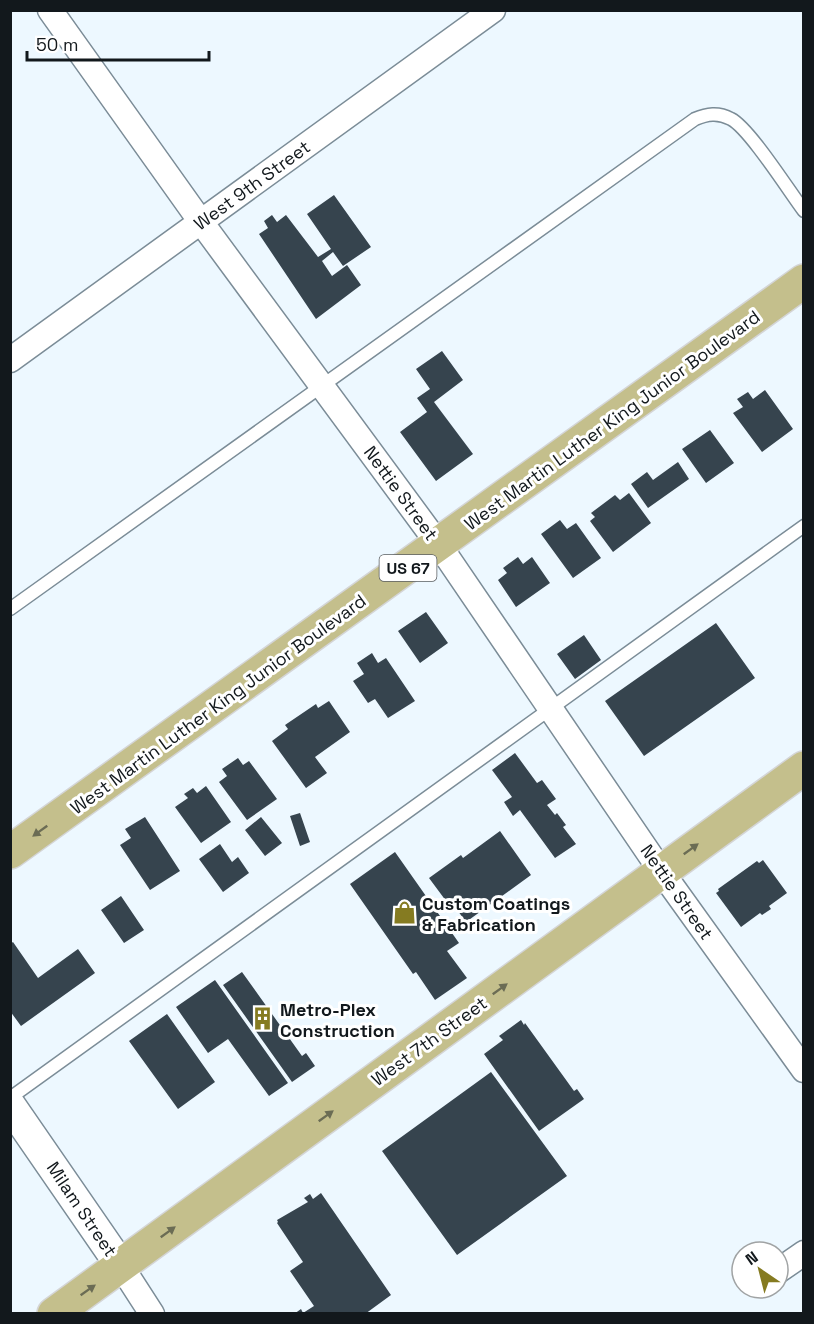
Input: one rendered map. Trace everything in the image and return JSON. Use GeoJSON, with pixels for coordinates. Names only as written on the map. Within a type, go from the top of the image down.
{"type":"FeatureCollection","features":[{"type":"Feature","properties":{"kind":"main road","name":"West Martin Luther King Junior Boulevard"},"geometry":{"type":"LineString","coordinates":[[10,852],[804,281]]}},
{"type":"Feature","properties":{"kind":"main road","name":"West 7th Street"},"geometry":{"type":"LineString","coordinates":[[54,1314],[804,768]]}},
{"type":"Feature","properties":{"kind":"street","name":"Nettie Street"},"geometry":{"type":"LineString","coordinates":[[50,10],[201,222],[439,545],[661,871],[804,1070]]}},
{"type":"Feature","properties":{"kind":"street","name":"West 9th Street"},"geometry":{"type":"LineString","coordinates":[[10,360],[493,10]]}},
{"type":"Feature","properties":{"kind":"street","name":"Milam Street"},"geometry":{"type":"LineString","coordinates":[[10,1105],[152,1314]]}},
{"type":"Feature","properties":{"kind":"street"},"geometry":{"type":"LineString","coordinates":[[790,1263],[804,1253]]}},
{"type":"Feature","properties":{"kind":"lane"},"geometry":{"type":"LineString","coordinates":[[10,609],[695,119],[708,114],[733,119],[804,211]]}},
{"type":"Feature","properties":{"kind":"lane"},"geometry":{"type":"LineString","coordinates":[[10,1098],[804,526]]}},
{"type":"Feature","properties":{"kind":"building"},"geometry":{"type":"Polygon","coordinates":[[[334,195],[371,247],[343,266],[333,252],[322,261],[332,276],[347,265],[361,285],[316,319],[259,234],[268,228],[264,221],[272,215],[277,222],[286,215],[318,257],[331,249],[307,214],[334,195]]]}},
{"type":"Feature","properties":{"kind":"building"},"geometry":{"type":"Polygon","coordinates":[[[442,351],[463,380],[434,402],[473,454],[436,481],[400,432],[427,412],[417,398],[430,389],[416,369],[442,351]]]}},
{"type":"Feature","properties":{"kind":"building"},"geometry":{"type":"Polygon","coordinates":[[[765,390],[793,429],[762,452],[733,413],[743,407],[737,399],[748,392],[753,399],[765,390]]]}},
{"type":"Feature","properties":{"kind":"building"},"geometry":{"type":"Polygon","coordinates":[[[710,430],[734,463],[706,483],[682,449],[710,430]]]}},
{"type":"Feature","properties":{"kind":"building"},"geometry":{"type":"Polygon","coordinates":[[[678,462],[689,479],[648,508],[631,484],[647,472],[653,480],[678,462]]]}},
{"type":"Feature","properties":{"kind":"building"},"geometry":{"type":"Polygon","coordinates":[[[629,493],[651,523],[613,552],[590,521],[595,517],[591,513],[615,495],[620,500],[629,493]]]}},
{"type":"Feature","properties":{"kind":"building"},"geometry":{"type":"Polygon","coordinates":[[[560,520],[567,529],[576,523],[601,558],[573,578],[541,534],[560,520]]]}},
{"type":"Feature","properties":{"kind":"building"},"geometry":{"type":"Polygon","coordinates":[[[518,557],[523,564],[532,557],[550,583],[516,607],[498,580],[507,573],[503,568],[518,557]]]}},
{"type":"Feature","properties":{"kind":"building"},"geometry":{"type":"Polygon","coordinates":[[[426,612],[448,643],[420,663],[398,631],[426,612]]]}},
{"type":"Feature","properties":{"kind":"building"},"geometry":{"type":"Polygon","coordinates":[[[716,623],[755,678],[644,756],[605,701],[716,623]]]}},
{"type":"Feature","properties":{"kind":"building"},"geometry":{"type":"Polygon","coordinates":[[[584,635],[601,660],[575,679],[557,654],[584,635]]]}},
{"type":"Feature","properties":{"kind":"building"},"geometry":{"type":"Polygon","coordinates":[[[372,653],[378,663],[386,658],[415,701],[388,718],[375,699],[368,703],[353,681],[364,674],[357,663],[372,653]]]}},
{"type":"Feature","properties":{"kind":"building"},"geometry":{"type":"Polygon","coordinates":[[[329,701],[350,732],[315,757],[327,773],[306,788],[272,741],[288,729],[285,725],[316,704],[318,708],[329,701]]]}},
{"type":"Feature","properties":{"kind":"building"},"geometry":{"type":"Polygon","coordinates":[[[515,753],[537,783],[542,780],[556,799],[547,805],[566,825],[563,827],[576,844],[555,858],[520,810],[513,816],[504,802],[512,797],[492,770],[515,753]]]}},
{"type":"Feature","properties":{"kind":"building"},"geometry":{"type":"Polygon","coordinates":[[[238,758],[243,765],[249,761],[277,799],[247,820],[219,782],[227,776],[222,769],[238,758]]]}},
{"type":"Feature","properties":{"kind":"building"},"geometry":{"type":"Polygon","coordinates":[[[206,786],[231,822],[201,843],[175,807],[188,798],[184,794],[193,788],[197,793],[206,786]]]}},
{"type":"Feature","properties":{"kind":"building"},"geometry":{"type":"Polygon","coordinates":[[[300,813],[310,842],[300,846],[290,816],[300,813]]]}},
{"type":"Feature","properties":{"kind":"building"},"geometry":{"type":"Polygon","coordinates":[[[145,817],[180,871],[150,890],[120,845],[131,838],[125,829],[145,817]]]}},
{"type":"Feature","properties":{"kind":"building"},"geometry":{"type":"Polygon","coordinates":[[[261,817],[282,843],[265,856],[245,830],[261,817]]]}},
{"type":"Feature","properties":{"kind":"building"},"geometry":{"type":"Polygon","coordinates":[[[500,831],[531,875],[466,922],[455,907],[452,909],[429,878],[461,855],[463,858],[500,831]]]}},
{"type":"Feature","properties":{"kind":"building"},"geometry":{"type":"Polygon","coordinates":[[[220,844],[232,862],[238,857],[249,873],[223,892],[199,859],[220,844]]]}},
{"type":"Feature","properties":{"kind":"building","name":"Custom Coatings & Fabrication"},"geometry":{"type":"Polygon","coordinates":[[[395,852],[459,943],[447,951],[467,978],[435,1000],[416,972],[413,974],[350,884],[395,852]]]}},
{"type":"Feature","properties":{"kind":"building"},"geometry":{"type":"Polygon","coordinates":[[[763,860],[787,893],[769,906],[771,909],[762,915],[760,913],[741,927],[716,893],[718,889],[757,861],[759,863],[763,860]]]}},
{"type":"Feature","properties":{"kind":"building"},"geometry":{"type":"Polygon","coordinates":[[[121,896],[144,930],[124,943],[101,910],[121,896]]]}},
{"type":"Feature","properties":{"kind":"building"},"geometry":{"type":"Polygon","coordinates":[[[13,942],[38,978],[78,949],[95,973],[21,1026],[10,1011],[10,944],[13,942]]]}},
{"type":"Feature","properties":{"kind":"building","name":"Metro-Plex Construction"},"geometry":{"type":"Polygon","coordinates":[[[242,972],[302,1056],[306,1053],[315,1066],[292,1082],[223,985],[242,972]]]}},
{"type":"Feature","properties":{"kind":"building"},"geometry":{"type":"Polygon","coordinates":[[[215,980],[288,1083],[269,1096],[228,1039],[208,1053],[176,1007],[215,980]]]}},
{"type":"Feature","properties":{"kind":"building"},"geometry":{"type":"Polygon","coordinates":[[[167,1014],[215,1082],[178,1109],[129,1041],[167,1014]]]}},
{"type":"Feature","properties":{"kind":"building"},"geometry":{"type":"Polygon","coordinates":[[[521,1020],[574,1091],[577,1089],[584,1099],[539,1131],[484,1054],[503,1040],[499,1036],[521,1020]]]}},
{"type":"Feature","properties":{"kind":"building"},"geometry":{"type":"Polygon","coordinates":[[[491,1072],[567,1176],[457,1255],[382,1151],[491,1072]]]}},
{"type":"Feature","properties":{"kind":"building"},"geometry":{"type":"Polygon","coordinates":[[[321,1193],[391,1295],[365,1314],[294,1314],[301,1309],[303,1313],[314,1306],[290,1271],[303,1262],[277,1220],[308,1202],[304,1198],[310,1194],[313,1199],[321,1193]]]}},
{"type":"Feature","properties":{"kind":"place","name":"Custom Coatings & Fabrication"},"geometry":{"type":"Point","coordinates":[404,913]}},
{"type":"Feature","properties":{"kind":"place","name":"Metro-Plex Construction"},"geometry":{"type":"Point","coordinates":[262,1019]}}]}
